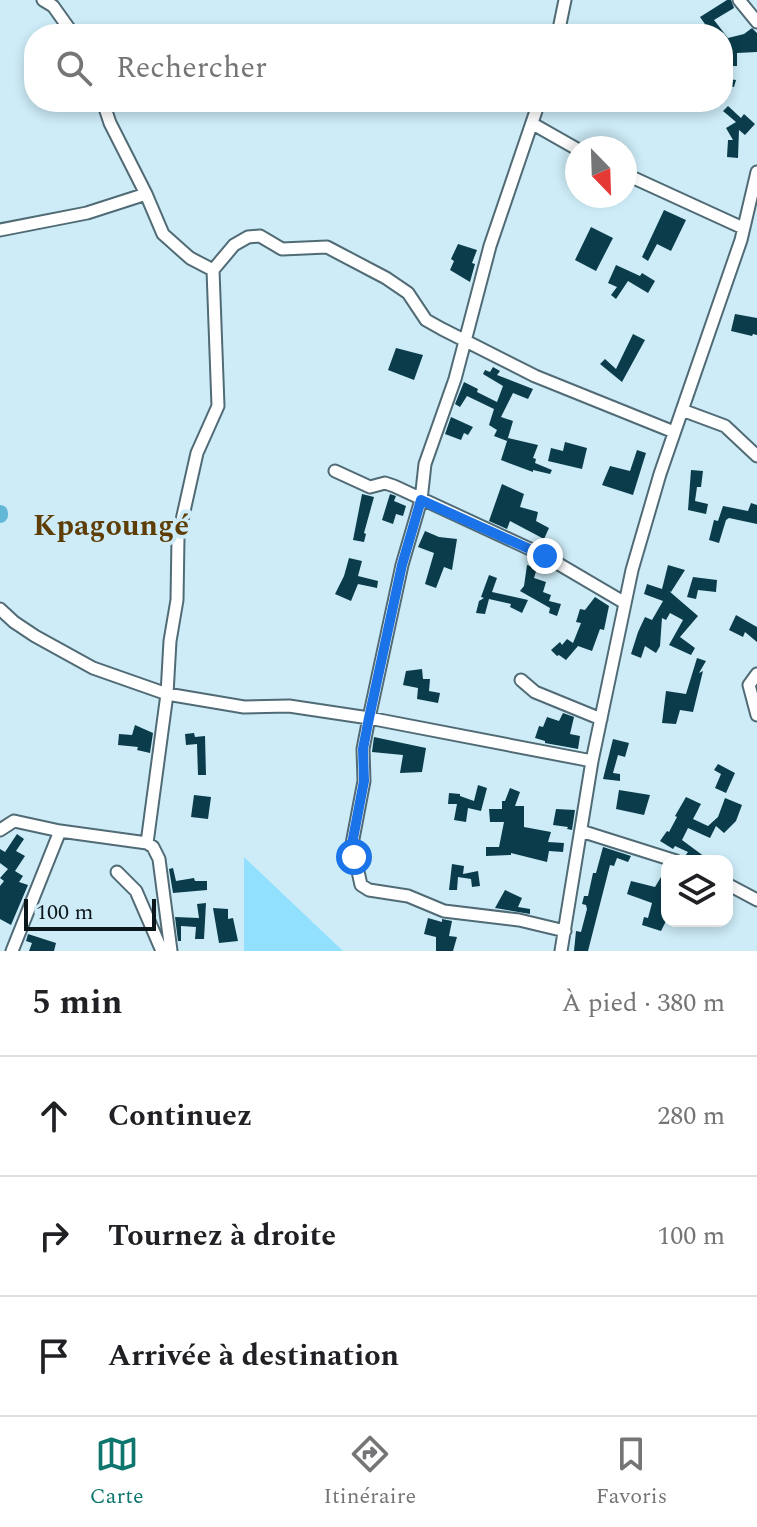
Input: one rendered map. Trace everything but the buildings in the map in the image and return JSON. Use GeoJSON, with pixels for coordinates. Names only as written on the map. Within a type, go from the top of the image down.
{"type":"FeatureCollection","features":[{"type":"Feature","properties":{"kind":"street"},"geometry":{"type":"LineString","coordinates":[[43,0],[53,6],[66,24]]}},
{"type":"Feature","properties":{"kind":"street"},"geometry":{"type":"LineString","coordinates":[[560,24],[565,0]]}},
{"type":"Feature","properties":{"kind":"street"},"geometry":{"type":"LineString","coordinates":[[739,0],[757,22]]}},
{"type":"Feature","properties":{"kind":"street"},"geometry":{"type":"LineString","coordinates":[[106,112],[163,234],[190,258],[213,270]]}},
{"type":"Feature","properties":{"kind":"street"},"geometry":{"type":"LineString","coordinates":[[536,112],[490,246],[455,379],[425,464],[421,500],[402,565],[363,749],[364,781],[352,844],[361,885],[369,890],[417,899],[444,911],[519,920],[565,931]]}},
{"type":"Feature","properties":{"kind":"street"},"geometry":{"type":"LineString","coordinates":[[533,124],[565,142]]}},
{"type":"Feature","properties":{"kind":"street"},"geometry":{"type":"LineString","coordinates":[[561,951],[592,761],[632,570],[674,432],[743,228],[757,172]]}},
{"type":"Feature","properties":{"kind":"street"},"geometry":{"type":"LineString","coordinates":[[637,179],[743,228]]}},
{"type":"Feature","properties":{"kind":"street"},"geometry":{"type":"LineString","coordinates":[[0,230],[87,213],[146,194]]}},
{"type":"Feature","properties":{"kind":"street"},"geometry":{"type":"LineString","coordinates":[[147,843],[177,600],[178,538],[197,453],[218,406],[213,270],[234,245],[248,237],[260,236],[282,249],[327,247],[408,293],[426,320],[535,376],[674,432]]}},
{"type":"Feature","properties":{"kind":"street"},"geometry":{"type":"LineString","coordinates":[[682,410],[725,426],[757,456]]}},
{"type":"Feature","properties":{"kind":"street"},"geometry":{"type":"LineString","coordinates":[[335,471],[370,487],[385,483],[545,556],[625,603]]}},
{"type":"Feature","properties":{"kind":"street"},"geometry":{"type":"LineString","coordinates":[[0,609],[35,636],[93,668],[167,694],[244,707],[289,706],[369,718],[592,761]]}},
{"type":"Feature","properties":{"kind":"street"},"geometry":{"type":"LineString","coordinates":[[757,674],[749,685],[757,715]]}},
{"type":"Feature","properties":{"kind":"street"},"geometry":{"type":"LineString","coordinates":[[521,680],[549,699],[601,719]]}},
{"type":"Feature","properties":{"kind":"street"},"geometry":{"type":"LineString","coordinates":[[0,830],[14,821],[147,843],[153,847],[159,859],[171,951]]}},
{"type":"Feature","properties":{"kind":"street"},"geometry":{"type":"LineString","coordinates":[[12,951],[60,831]]}},
{"type":"Feature","properties":{"kind":"street"},"geometry":{"type":"LineString","coordinates":[[581,831],[661,856]]}},
{"type":"Feature","properties":{"kind":"street"},"geometry":{"type":"LineString","coordinates":[[117,872],[136,891],[162,951]]}},
{"type":"Feature","properties":{"kind":"street"},"geometry":{"type":"LineString","coordinates":[[733,887],[757,900]]}},
{"type":"Feature","properties":{"kind":"shaded area"},"geometry":{"type":"Polygon","coordinates":[[[244,857],[343,951],[244,951],[244,857]]]}},
{"type":"Feature","properties":{"kind":"district","name":"Kpagoungé"},"geometry":{"type":"Point","coordinates":[111,526]}},
{"type":"Feature","properties":{"kind":"route"},"geometry":{"type":"LineString","coordinates":[[354,857],[352,844],[364,781],[363,749],[402,565],[421,500],[545,556]]}}]}
